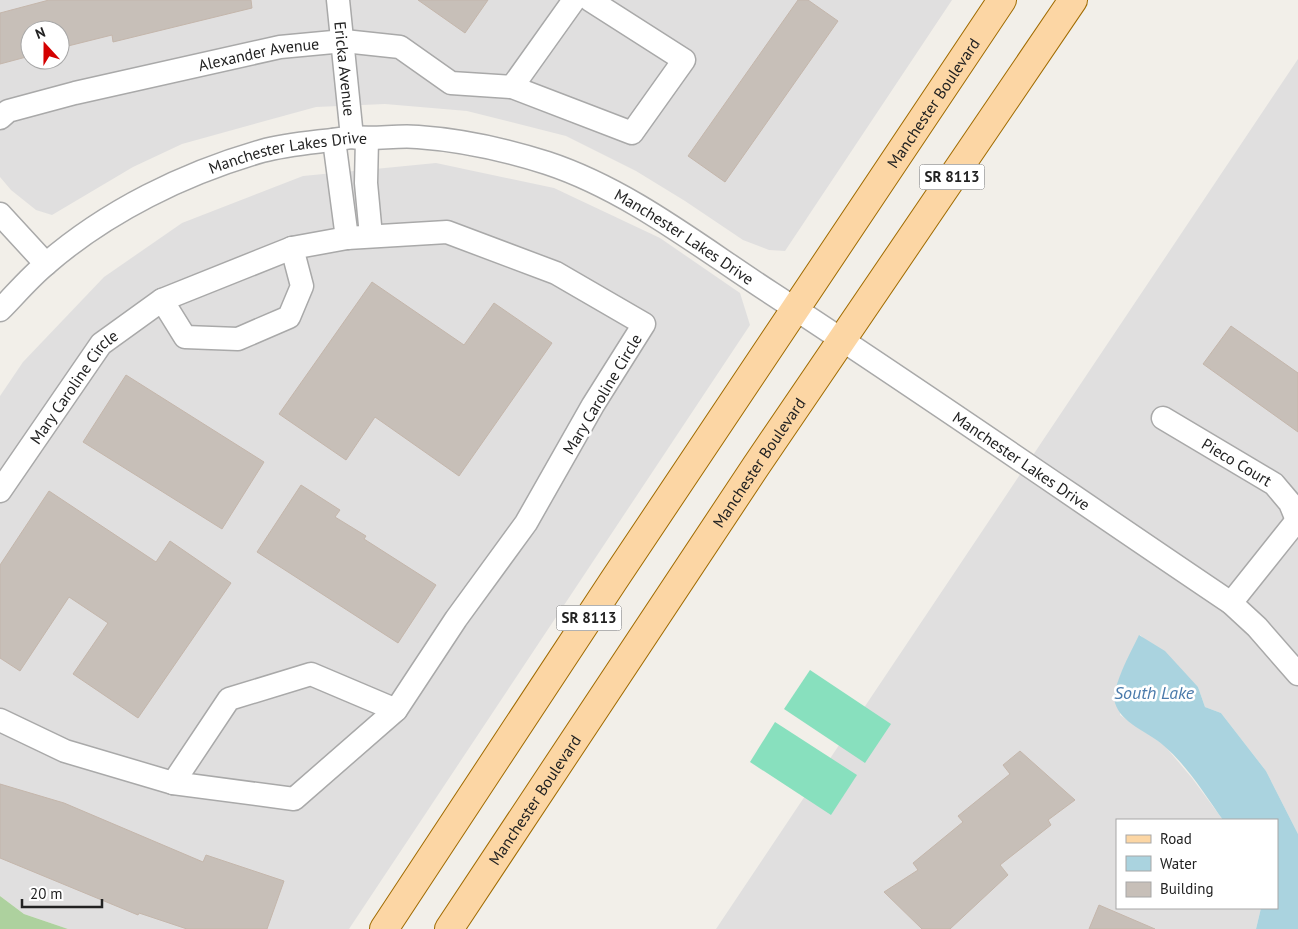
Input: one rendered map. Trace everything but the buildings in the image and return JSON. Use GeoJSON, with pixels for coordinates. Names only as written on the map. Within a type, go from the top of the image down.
{"type":"FeatureCollection","features":[{"type":"Feature","properties":{"kind":"main road","name":"Manchester Boulevard"},"geometry":{"type":"LineString","coordinates":[[384,929],[614,580],[1002,0]]}},
{"type":"Feature","properties":{"kind":"main road","name":"Manchester Boulevard"},"geometry":{"type":"LineString","coordinates":[[450,929],[841,340],[1073,0]]}},
{"type":"Feature","properties":{"kind":"street","name":"Ericka Avenue"},"geometry":{"type":"LineString","coordinates":[[338,0],[344,41],[351,139]]}},
{"type":"Feature","properties":{"kind":"street"},"geometry":{"type":"LineString","coordinates":[[512,87],[574,0]]}},
{"type":"Feature","properties":{"kind":"street","name":"Alexander Avenue"},"geometry":{"type":"LineString","coordinates":[[0,118],[8,111],[94,88],[280,47],[344,41],[400,47],[451,83],[512,87],[632,133],[684,60],[590,0]]}},
{"type":"Feature","properties":{"kind":"street","name":"Manchester Lakes Drive"},"geometry":{"type":"LineString","coordinates":[[0,310],[46,264],[104,222],[155,192],[210,168],[265,151],[351,139],[416,137],[460,142],[547,163],[582,177],[628,200],[841,340],[1231,603],[1257,628],[1298,674]]}},
{"type":"Feature","properties":{"kind":"street"},"geometry":{"type":"LineString","coordinates":[[351,139],[366,183],[371,236]]}},
{"type":"Feature","properties":{"kind":"street"},"geometry":{"type":"LineString","coordinates":[[348,238],[351,139]]}},
{"type":"Feature","properties":{"kind":"street"},"geometry":{"type":"LineString","coordinates":[[0,214],[46,264]]}},
{"type":"Feature","properties":{"kind":"street","name":"Mary Caroline Circle"},"geometry":{"type":"LineString","coordinates":[[0,491],[101,344],[162,300],[292,248],[348,238],[447,232],[556,273],[644,324],[593,405],[526,523],[456,619],[396,710],[294,799],[173,783],[65,751],[0,720]]}},
{"type":"Feature","properties":{"kind":"street"},"geometry":{"type":"LineString","coordinates":[[162,300],[185,337],[238,339],[289,317],[302,286],[292,248]]}},
{"type":"Feature","properties":{"kind":"street","name":"Pieco Court"},"geometry":{"type":"LineString","coordinates":[[1163,418],[1274,484],[1290,503],[1298,519],[1231,603]]}},
{"type":"Feature","properties":{"kind":"street"},"geometry":{"type":"LineString","coordinates":[[173,783],[229,699],[311,674],[396,710]]}},
{"type":"Feature","properties":{"kind":"shaded area"},"geometry":{"type":"Polygon","coordinates":[[[0,0],[952,0],[785,251],[769,250],[743,240],[636,171],[566,136],[467,111],[385,104],[316,107],[182,144],[133,167],[52,215],[36,210],[11,190],[0,177],[0,0]]]}},
{"type":"Feature","properties":{"kind":"shaded area"},"geometry":{"type":"Polygon","coordinates":[[[1298,59],[1298,834],[1266,771],[1221,713],[1205,707],[1198,687],[1140,635],[1120,676],[1120,715],[1164,745],[1192,778],[1222,819],[1116,819],[1116,909],[1261,909],[1256,929],[716,929],[1298,59]]]}},
{"type":"Feature","properties":{"kind":"shaded area"},"geometry":{"type":"Polygon","coordinates":[[[436,163],[554,188],[660,238],[740,293],[750,325],[349,929],[68,929],[24,914],[0,896],[0,396],[23,362],[104,277],[182,223],[303,176],[436,163]]]}},
{"type":"Feature","properties":{"kind":"green space"},"geometry":{"type":"Polygon","coordinates":[[[810,670],[891,724],[865,763],[784,709],[810,670]]]}},
{"type":"Feature","properties":{"kind":"green space"},"geometry":{"type":"Polygon","coordinates":[[[775,722],[857,775],[831,815],[750,762],[775,722]]]}},
{"type":"Feature","properties":{"kind":"green space"},"geometry":{"type":"Polygon","coordinates":[[[0,896],[24,914],[68,929],[0,929],[0,896]]]}},
{"type":"Feature","properties":{"kind":"water","name":"South Lake"},"geometry":{"type":"Polygon","coordinates":[[[1139,635],[1165,651],[1198,687],[1205,707],[1221,713],[1266,771],[1298,834],[1298,929],[1256,929],[1261,909],[1278,909],[1278,819],[1222,819],[1172,753],[1157,740],[1129,722],[1118,710],[1115,696],[1123,669],[1139,635]]]}}]}
